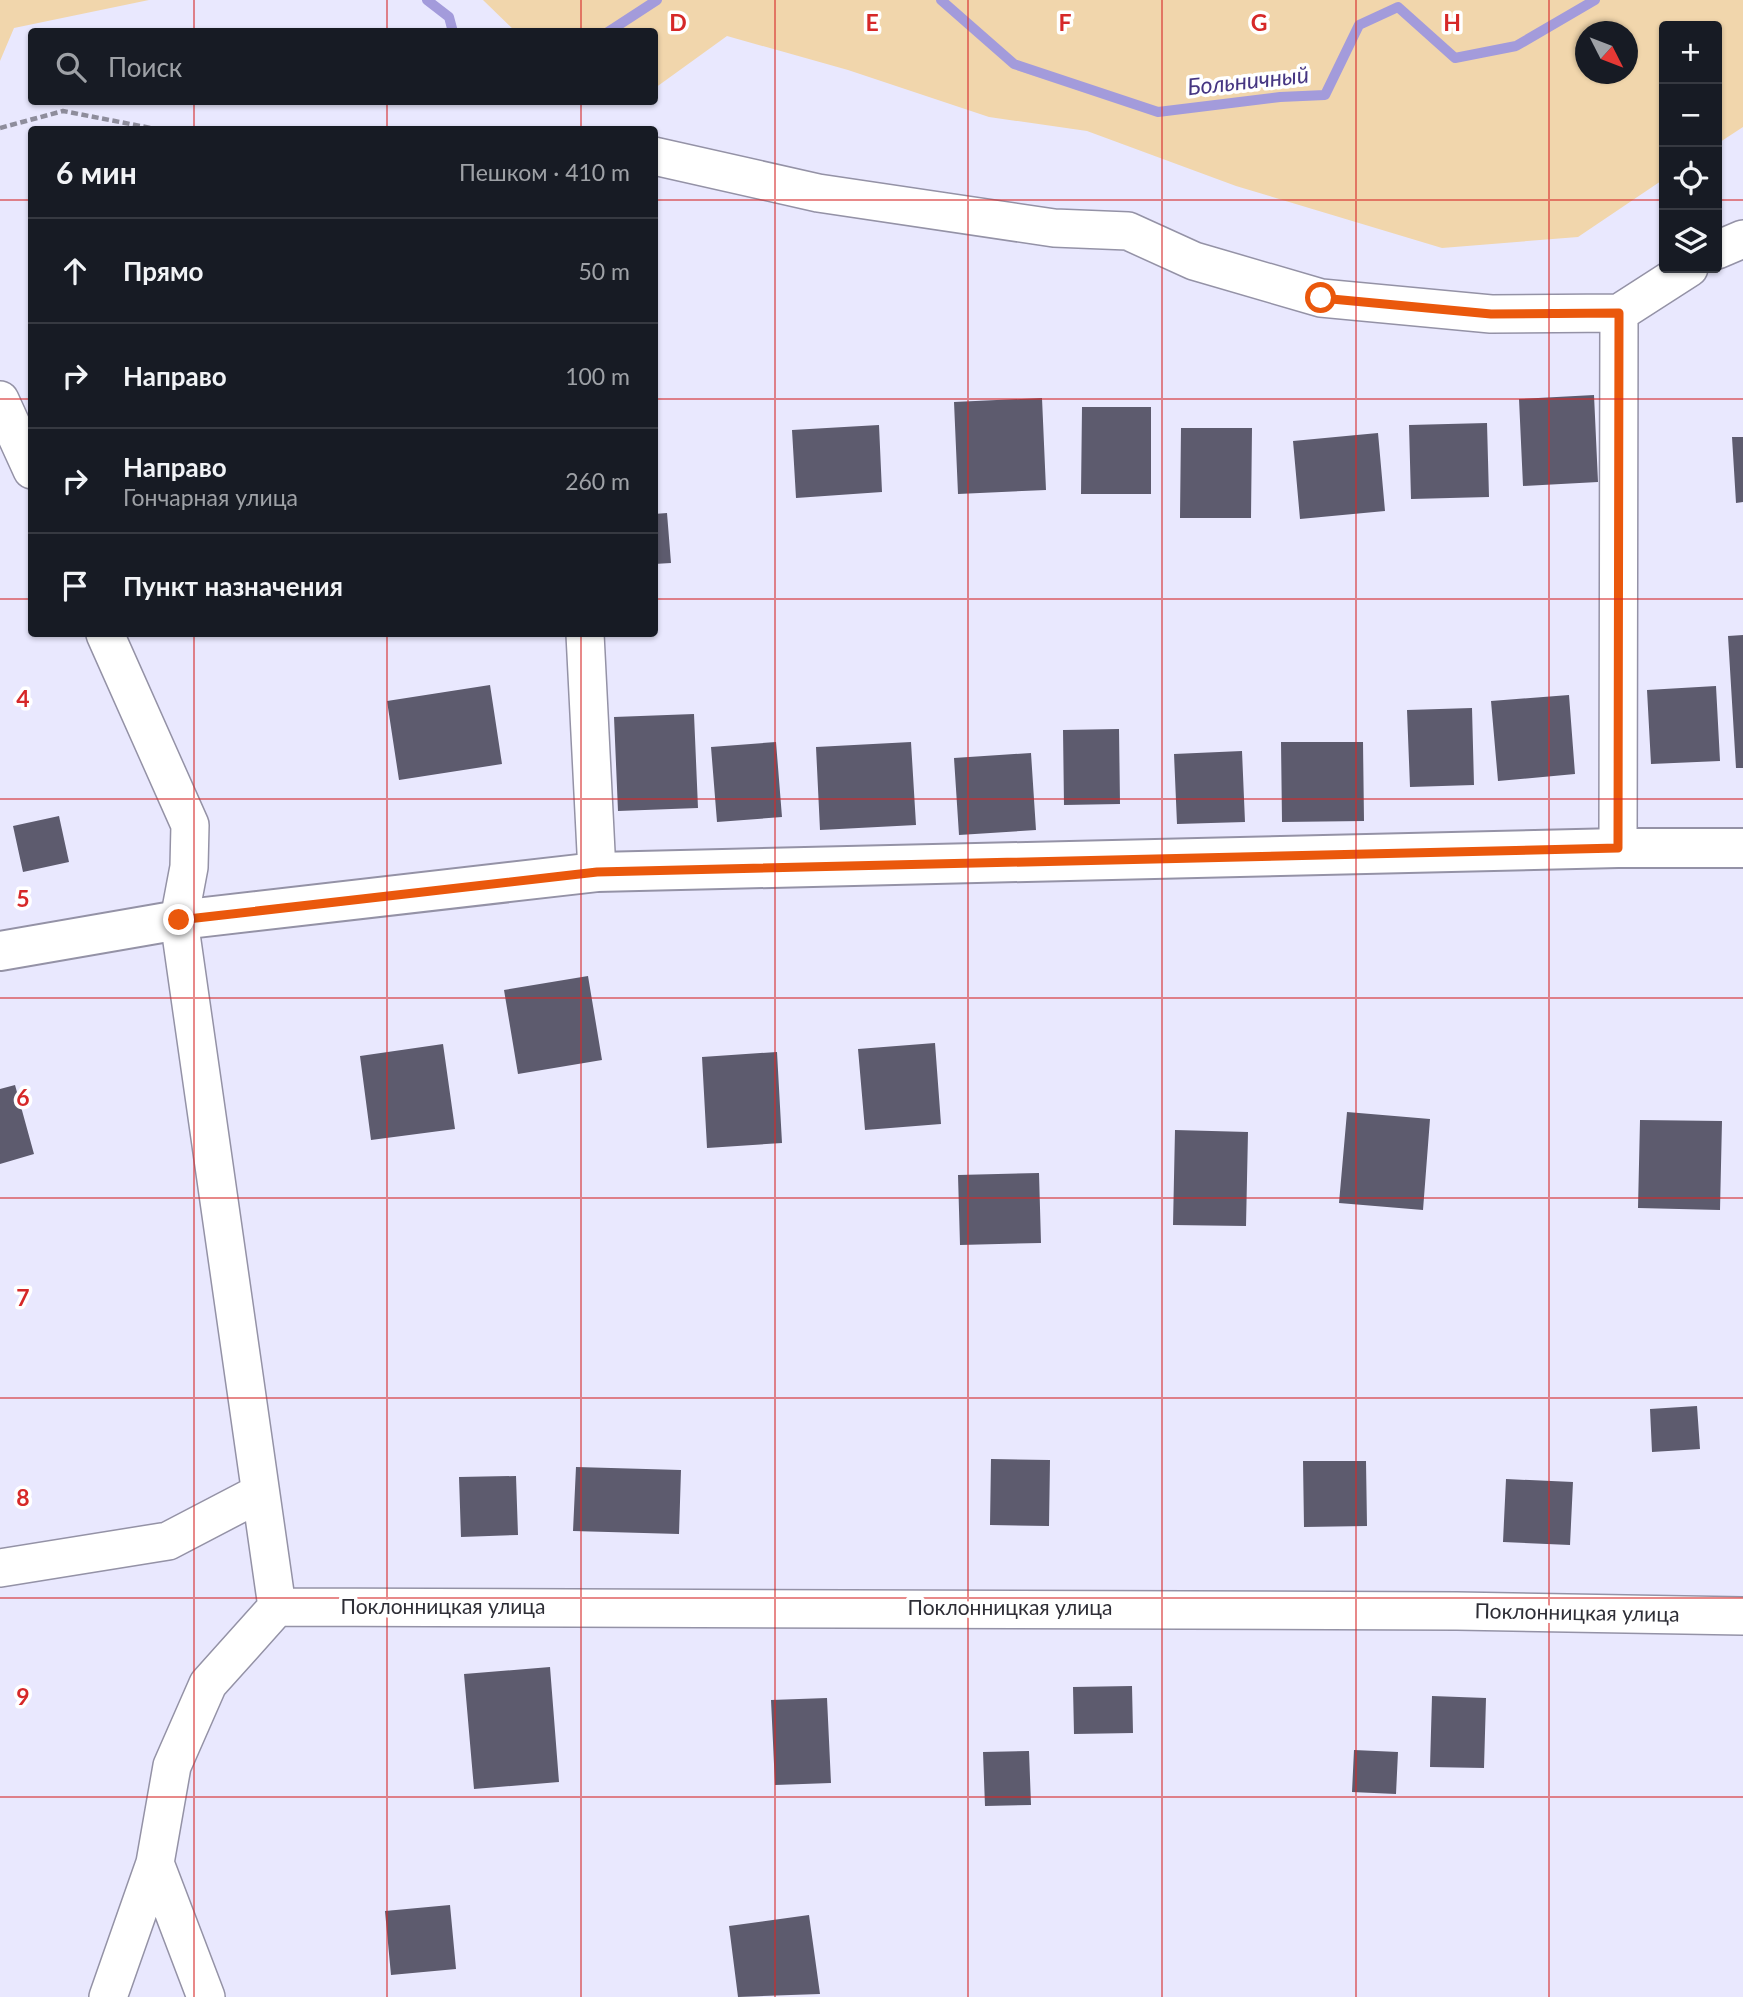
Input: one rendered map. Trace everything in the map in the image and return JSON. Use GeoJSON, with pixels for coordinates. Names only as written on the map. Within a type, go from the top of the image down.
{"type":"FeatureCollection","features":[{"type":"Feature","properties":{"kind":"street"},"geometry":{"type":"LineString","coordinates":[[658,157],[818,193],[1054,228],[1128,231],[1194,261],[1321,298],[1491,314],[1619,313],[1681,273]]}},
{"type":"Feature","properties":{"kind":"street"},"geometry":{"type":"LineString","coordinates":[[1722,248],[1743,239]]}},
{"type":"Feature","properties":{"kind":"street"},"geometry":{"type":"LineString","coordinates":[[1618,848],[1619,313]]}},
{"type":"Feature","properties":{"kind":"street"},"geometry":{"type":"LineString","coordinates":[[0,400],[28,461]]}},
{"type":"Feature","properties":{"kind":"street"},"geometry":{"type":"LineString","coordinates":[[106,637],[190,825],[189,867],[179,920],[277,1607],[208,1684],[172,1766],[155,1863],[108,1997]]}},
{"type":"Feature","properties":{"kind":"street"},"geometry":{"type":"LineString","coordinates":[[585,637],[597,872]]}},
{"type":"Feature","properties":{"kind":"street"},"geometry":{"type":"LineString","coordinates":[[0,951],[179,920],[597,872],[1618,848],[1743,848]]}},
{"type":"Feature","properties":{"kind":"street"},"geometry":{"type":"LineString","coordinates":[[0,1568],[168,1541],[260,1493]]}},
{"type":"Feature","properties":{"kind":"street","name":"Поклонницкая улица"},"geometry":{"type":"LineString","coordinates":[[277,1607],[1360,1610],[1743,1616]]}},
{"type":"Feature","properties":{"kind":"street"},"geometry":{"type":"LineString","coordinates":[[155,1863],[206,1997]]}},
{"type":"Feature","properties":{"kind":"path"},"geometry":{"type":"LineString","coordinates":[[0,128],[63,111],[140,126]]}},
{"type":"Feature","properties":{"kind":"shaded area"},"geometry":{"type":"Polygon","coordinates":[[[0,0],[149,0],[14,28],[0,61],[0,0]]]}},
{"type":"Feature","properties":{"kind":"shaded area"},"geometry":{"type":"Polygon","coordinates":[[[483,0],[1743,0],[1743,127],[1722,141],[1722,21],[1659,21],[1659,182],[1578,237],[1442,248],[1236,186],[1087,131],[989,117],[848,70],[727,36],[658,86],[658,28],[512,28],[483,0]]]}},
{"type":"Feature","properties":{"kind":"building"},"geometry":{"type":"Polygon","coordinates":[[[1594,395],[1598,482],[1523,486],[1519,399],[1594,395]]]}},
{"type":"Feature","properties":{"kind":"building"},"geometry":{"type":"Polygon","coordinates":[[[1042,398],[1046,490],[958,494],[954,402],[1042,398]]]}},
{"type":"Feature","properties":{"kind":"building"},"geometry":{"type":"Polygon","coordinates":[[[1082,407],[1151,407],[1151,494],[1081,494],[1082,407]]]}},
{"type":"Feature","properties":{"kind":"building"},"geometry":{"type":"Polygon","coordinates":[[[1487,423],[1489,497],[1411,499],[1409,425],[1487,423]]]}},
{"type":"Feature","properties":{"kind":"building"},"geometry":{"type":"Polygon","coordinates":[[[879,425],[882,492],[796,498],[792,430],[879,425]]]}},
{"type":"Feature","properties":{"kind":"building"},"geometry":{"type":"Polygon","coordinates":[[[1181,428],[1252,428],[1251,518],[1180,518],[1181,428]]]}},
{"type":"Feature","properties":{"kind":"building"},"geometry":{"type":"Polygon","coordinates":[[[1378,433],[1385,511],[1300,519],[1293,441],[1378,433]]]}},
{"type":"Feature","properties":{"kind":"building"},"geometry":{"type":"Polygon","coordinates":[[[1732,437],[1743,437],[1743,502],[1736,503],[1732,437]]]}},
{"type":"Feature","properties":{"kind":"building"},"geometry":{"type":"Polygon","coordinates":[[[667,513],[671,563],[658,564],[658,514],[667,513]]]}},
{"type":"Feature","properties":{"kind":"building"},"geometry":{"type":"Polygon","coordinates":[[[1743,635],[1743,768],[1736,768],[1728,636],[1743,635]]]}},
{"type":"Feature","properties":{"kind":"building"},"geometry":{"type":"Polygon","coordinates":[[[490,685],[502,764],[399,780],[387,701],[490,685]]]}},
{"type":"Feature","properties":{"kind":"building"},"geometry":{"type":"Polygon","coordinates":[[[1716,686],[1720,761],[1651,764],[1647,690],[1716,686]]]}},
{"type":"Feature","properties":{"kind":"building"},"geometry":{"type":"Polygon","coordinates":[[[1569,695],[1575,774],[1498,781],[1491,701],[1569,695]]]}},
{"type":"Feature","properties":{"kind":"building"},"geometry":{"type":"Polygon","coordinates":[[[1472,708],[1474,785],[1410,787],[1407,710],[1472,708]]]}},
{"type":"Feature","properties":{"kind":"building"},"geometry":{"type":"Polygon","coordinates":[[[694,714],[698,808],[618,811],[614,717],[694,714]]]}},
{"type":"Feature","properties":{"kind":"building"},"geometry":{"type":"Polygon","coordinates":[[[1119,729],[1120,804],[1064,805],[1063,730],[1119,729]]]}},
{"type":"Feature","properties":{"kind":"building"},"geometry":{"type":"Polygon","coordinates":[[[776,742],[782,817],[717,822],[711,747],[776,742]]]}},
{"type":"Feature","properties":{"kind":"building"},"geometry":{"type":"Polygon","coordinates":[[[911,742],[916,825],[820,830],[816,747],[911,742]]]}},
{"type":"Feature","properties":{"kind":"building"},"geometry":{"type":"Polygon","coordinates":[[[1281,742],[1363,742],[1364,821],[1282,822],[1281,742]]]}},
{"type":"Feature","properties":{"kind":"building"},"geometry":{"type":"Polygon","coordinates":[[[1242,751],[1245,822],[1177,824],[1174,754],[1242,751]]]}},
{"type":"Feature","properties":{"kind":"building"},"geometry":{"type":"Polygon","coordinates":[[[1031,753],[1036,830],[959,835],[954,758],[1031,753]]]}},
{"type":"Feature","properties":{"kind":"building"},"geometry":{"type":"Polygon","coordinates":[[[59,816],[69,862],[23,872],[13,826],[59,816]]]}},
{"type":"Feature","properties":{"kind":"building"},"geometry":{"type":"Polygon","coordinates":[[[588,976],[602,1060],[518,1074],[504,990],[588,976]]]}},
{"type":"Feature","properties":{"kind":"building"},"geometry":{"type":"Polygon","coordinates":[[[935,1043],[941,1124],[865,1130],[858,1049],[935,1043]]]}},
{"type":"Feature","properties":{"kind":"building"},"geometry":{"type":"Polygon","coordinates":[[[443,1044],[455,1129],[371,1140],[360,1056],[443,1044]]]}},
{"type":"Feature","properties":{"kind":"building"},"geometry":{"type":"Polygon","coordinates":[[[777,1052],[782,1143],[707,1148],[702,1057],[777,1052]]]}},
{"type":"Feature","properties":{"kind":"building"},"geometry":{"type":"Polygon","coordinates":[[[15,1085],[34,1154],[0,1164],[0,1089],[15,1085]]]}},
{"type":"Feature","properties":{"kind":"building"},"geometry":{"type":"Polygon","coordinates":[[[1347,1112],[1430,1119],[1423,1210],[1339,1203],[1347,1112]]]}},
{"type":"Feature","properties":{"kind":"building"},"geometry":{"type":"Polygon","coordinates":[[[1640,1120],[1722,1121],[1720,1210],[1638,1208],[1640,1120]]]}},
{"type":"Feature","properties":{"kind":"building"},"geometry":{"type":"Polygon","coordinates":[[[1175,1130],[1248,1132],[1246,1226],[1173,1225],[1175,1130]]]}},
{"type":"Feature","properties":{"kind":"building"},"geometry":{"type":"Polygon","coordinates":[[[1039,1173],[1041,1243],[960,1245],[958,1175],[1039,1173]]]}},
{"type":"Feature","properties":{"kind":"building"},"geometry":{"type":"Polygon","coordinates":[[[1697,1406],[1700,1449],[1652,1452],[1650,1409],[1697,1406]]]}},
{"type":"Feature","properties":{"kind":"building"},"geometry":{"type":"Polygon","coordinates":[[[991,1459],[1050,1460],[1049,1526],[990,1525],[991,1459]]]}},
{"type":"Feature","properties":{"kind":"building"},"geometry":{"type":"Polygon","coordinates":[[[1303,1461],[1366,1461],[1367,1526],[1304,1527],[1303,1461]]]}},
{"type":"Feature","properties":{"kind":"building"},"geometry":{"type":"Polygon","coordinates":[[[576,1467],[681,1470],[679,1534],[573,1531],[576,1467]]]}},
{"type":"Feature","properties":{"kind":"building"},"geometry":{"type":"Polygon","coordinates":[[[516,1476],[518,1535],[461,1537],[459,1477],[516,1476]]]}},
{"type":"Feature","properties":{"kind":"building"},"geometry":{"type":"Polygon","coordinates":[[[1506,1479],[1573,1482],[1570,1545],[1503,1542],[1506,1479]]]}},
{"type":"Feature","properties":{"kind":"building"},"geometry":{"type":"Polygon","coordinates":[[[550,1667],[559,1782],[474,1789],[464,1674],[550,1667]]]}},
{"type":"Feature","properties":{"kind":"building"},"geometry":{"type":"Polygon","coordinates":[[[1132,1686],[1133,1733],[1074,1734],[1073,1687],[1132,1686]]]}},
{"type":"Feature","properties":{"kind":"building"},"geometry":{"type":"Polygon","coordinates":[[[1432,1696],[1486,1698],[1484,1768],[1430,1767],[1432,1696]]]}},
{"type":"Feature","properties":{"kind":"building"},"geometry":{"type":"Polygon","coordinates":[[[827,1698],[831,1783],[775,1785],[771,1700],[827,1698]]]}},
{"type":"Feature","properties":{"kind":"building"},"geometry":{"type":"Polygon","coordinates":[[[1354,1750],[1398,1752],[1396,1794],[1352,1792],[1354,1750]]]}},
{"type":"Feature","properties":{"kind":"building"},"geometry":{"type":"Polygon","coordinates":[[[1029,1751],[1031,1805],[985,1806],[983,1752],[1029,1751]]]}},
{"type":"Feature","properties":{"kind":"building"},"geometry":{"type":"Polygon","coordinates":[[[450,1905],[456,1969],[391,1975],[385,1911],[450,1905]]]}},
{"type":"Feature","properties":{"kind":"building"},"geometry":{"type":"Polygon","coordinates":[[[809,1915],[820,1994],[738,1997],[729,1926],[809,1915]]]}},
{"type":"Feature","properties":{"kind":"waterway","name":"Больничный"},"geometry":{"type":"LineString","coordinates":[[427,0],[449,17],[452,28]]}},
{"type":"Feature","properties":{"kind":"waterway","name":"Больничный"},"geometry":{"type":"LineString","coordinates":[[614,28],[657,0]]}},
{"type":"Feature","properties":{"kind":"waterway","name":"Больничный"},"geometry":{"type":"LineString","coordinates":[[941,0],[1014,64],[1158,112],[1280,97],[1325,95],[1359,25],[1398,7],[1455,58],[1516,46],[1595,0]]}},
{"type":"Feature","properties":{"kind":"route"},"geometry":{"type":"LineString","coordinates":[[179,920],[597,872],[1618,848],[1619,313],[1491,314],[1321,298]]}}]}
